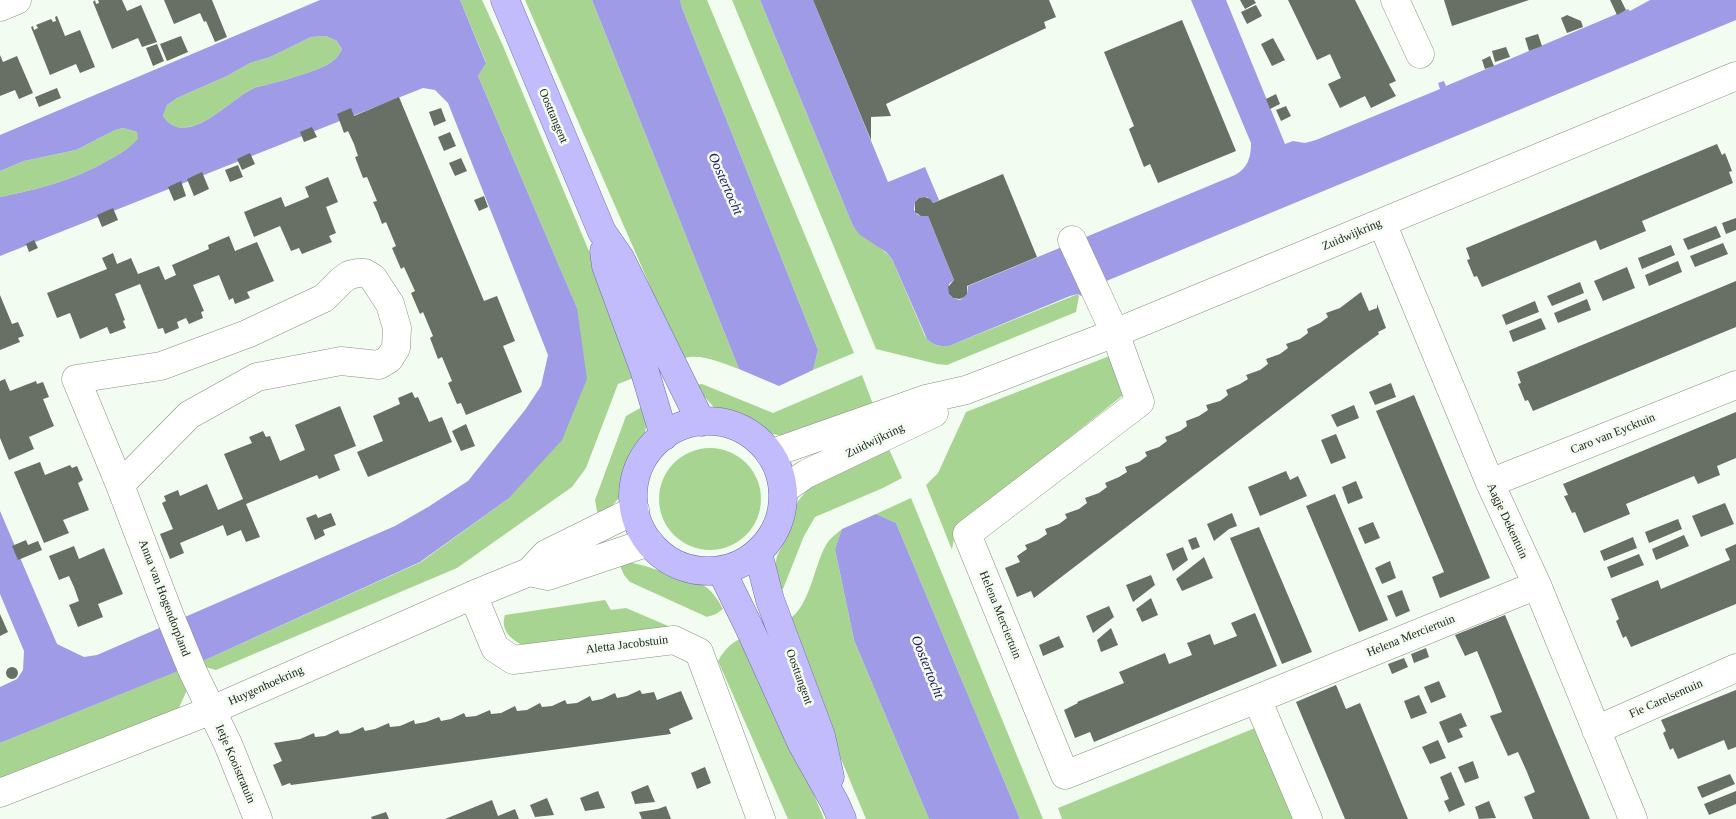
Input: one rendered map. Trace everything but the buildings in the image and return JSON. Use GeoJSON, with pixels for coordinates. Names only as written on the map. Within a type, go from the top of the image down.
{"type":"FeatureCollection","features":[{"type":"Feature","properties":{"kind":"main road","name":"Oosttangent"},"geometry":{"type":"LineString","coordinates":[[505,0],[602,232],[620,258],[701,422]]}},
{"type":"Feature","properties":{"kind":"main road","name":"Oosttangent"},"geometry":{"type":"LineString","coordinates":[[602,232],[606,266],[644,369],[664,436]]}},
{"type":"Feature","properties":{"kind":"main road"},"geometry":{"type":"LineString","coordinates":[[701,422],[726,423],[747,432],[764,446],[776,464],[783,490],[782,511],[773,534],[758,552],[738,566],[716,571],[692,570],[671,562],[653,548],[640,529],[635,510],[634,480],[644,457],[664,436],[681,426],[701,422]]}},
{"type":"Feature","properties":{"kind":"main road","name":"Oosttangent"},"geometry":{"type":"LineString","coordinates":[[758,552],[770,600],[821,736],[838,811]]}},
{"type":"Feature","properties":{"kind":"main road","name":"Oosttangent"},"geometry":{"type":"LineString","coordinates":[[721,570],[802,744],[838,811]]}},
{"type":"Feature","properties":{"kind":"street"},"geometry":{"type":"LineString","coordinates":[[0,7],[17,0]]}},
{"type":"Feature","properties":{"kind":"street"},"geometry":{"type":"LineString","coordinates":[[1395,0],[1420,54]]}},
{"type":"Feature","properties":{"kind":"street","name":"Zuidwijkring"},"geometry":{"type":"LineString","coordinates":[[770,454],[795,445],[860,435],[931,415],[966,390],[1115,333],[1736,76]]}},
{"type":"Feature","properties":{"kind":"street","name":"Aagje Dekentuin"},"geometry":{"type":"LineString","coordinates":[[1382,223],[1490,483],[1537,585],[1633,819]]}},
{"type":"Feature","properties":{"kind":"street"},"geometry":{"type":"LineString","coordinates":[[1072,240],[1115,333]]}},
{"type":"Feature","properties":{"kind":"street","name":"Anna van Hogendorpland"},"geometry":{"type":"LineString","coordinates":[[120,485],[189,414],[257,377],[341,361],[379,365],[388,359],[396,348],[397,328],[390,304],[374,278],[365,273],[349,275],[324,298],[247,334],[161,366],[76,379],[120,485],[193,672],[212,710]]}},
{"type":"Feature","properties":{"kind":"street","name":"Helena Merciertuin"},"geometry":{"type":"LineString","coordinates":[[1115,333],[1140,402],[967,534],[1065,775],[1537,585]]}},
{"type":"Feature","properties":{"kind":"street","name":"Caro van Eycktuin"},"geometry":{"type":"LineString","coordinates":[[1490,483],[1736,385]]}},
{"type":"Feature","properties":{"kind":"street","name":"Zuidwijkring"},"geometry":{"type":"LineString","coordinates":[[783,490],[860,435]]}},
{"type":"Feature","properties":{"kind":"street","name":"Huygenhoekring"},"geometry":{"type":"LineString","coordinates":[[0,794],[212,710],[529,572],[546,554],[635,510]]}},
{"type":"Feature","properties":{"kind":"street","name":"Huygenhoekring"},"geometry":{"type":"LineString","coordinates":[[529,572],[548,576],[649,542]]}},
{"type":"Feature","properties":{"kind":"street","name":"Aletta Jacobstuin"},"geometry":{"type":"LineString","coordinates":[[473,595],[495,648],[513,660],[674,640],[699,652],[761,819]]}},
{"type":"Feature","properties":{"kind":"street","name":"Fie Carelsentuin"},"geometry":{"type":"LineString","coordinates":[[1596,730],[1736,668]]}},
{"type":"Feature","properties":{"kind":"street"},"geometry":{"type":"LineString","coordinates":[[1257,699],[1308,819]]}},
{"type":"Feature","properties":{"kind":"street","name":"Ietje Kooistratuin"},"geometry":{"type":"LineString","coordinates":[[212,710],[258,819]]}},
{"type":"Feature","properties":{"kind":"green space"},"geometry":{"type":"Polygon","coordinates":[[[460,0],[482,0],[641,375],[618,384],[586,468],[572,487],[457,568],[216,670],[205,667],[203,661],[421,562],[508,499],[577,308],[478,76],[486,62],[460,0]]]}},
{"type":"Feature","properties":{"kind":"green space"},"geometry":{"type":"Polygon","coordinates":[[[525,0],[592,0],[739,369],[703,358],[689,357],[682,359],[525,0]]]}},
{"type":"Feature","properties":{"kind":"green space"},"geometry":{"type":"Polygon","coordinates":[[[680,0],[707,0],[854,353],[813,370],[818,350],[680,0]]]}},
{"type":"Feature","properties":{"kind":"green space"},"geometry":{"type":"Polygon","coordinates":[[[732,0],[760,0],[853,226],[892,259],[925,336],[930,342],[939,346],[949,346],[1078,294],[1076,312],[947,365],[876,349],[732,0]]]}},
{"type":"Feature","properties":{"kind":"green space"},"geometry":{"type":"Polygon","coordinates":[[[326,36],[337,41],[342,49],[336,58],[326,66],[254,88],[196,125],[184,128],[177,127],[168,122],[163,116],[167,105],[177,98],[227,76],[250,63],[270,57],[311,37],[326,36]]]}},
{"type":"Feature","properties":{"kind":"green space"},"geometry":{"type":"Polygon","coordinates":[[[123,128],[137,132],[139,139],[127,149],[94,168],[68,179],[0,197],[0,171],[24,161],[76,150],[115,130],[123,128]]]}},
{"type":"Feature","properties":{"kind":"green space"},"geometry":{"type":"Polygon","coordinates":[[[1112,355],[1127,392],[963,522],[954,538],[952,550],[926,485],[938,473],[966,412],[1112,355]]]}},
{"type":"Feature","properties":{"kind":"green space"},"geometry":{"type":"Polygon","coordinates":[[[862,375],[874,407],[784,436],[772,434],[745,421],[719,413],[694,385],[702,384],[773,413],[862,375]]]}},
{"type":"Feature","properties":{"kind":"green space"},"geometry":{"type":"Polygon","coordinates":[[[642,407],[646,423],[644,438],[625,488],[617,500],[599,515],[595,500],[626,416],[642,407]]]}},
{"type":"Feature","properties":{"kind":"green space"},"geometry":{"type":"Polygon","coordinates":[[[888,447],[902,478],[815,517],[804,536],[783,589],[778,590],[774,568],[798,501],[814,482],[888,447]]]}},
{"type":"Feature","properties":{"kind":"green space"},"geometry":{"type":"Polygon","coordinates":[[[710,448],[730,452],[746,463],[757,479],[761,499],[757,519],[746,535],[730,546],[710,550],[690,546],[674,535],[663,519],[659,499],[663,479],[674,463],[690,452],[710,448]]]}},
{"type":"Feature","properties":{"kind":"green space"},"geometry":{"type":"Polygon","coordinates":[[[911,498],[1043,819],[1020,819],[896,523],[876,514],[911,498]]]}},
{"type":"Feature","properties":{"kind":"green space"},"geometry":{"type":"Polygon","coordinates":[[[842,529],[835,549],[854,640],[929,819],[866,819],[784,622],[800,608],[810,588],[826,545],[842,529]]]}},
{"type":"Feature","properties":{"kind":"green space"},"geometry":{"type":"Polygon","coordinates":[[[624,562],[648,567],[704,586],[714,594],[723,609],[707,617],[630,582],[620,566],[624,562]]]}},
{"type":"Feature","properties":{"kind":"green space"},"geometry":{"type":"Polygon","coordinates":[[[605,600],[611,610],[626,608],[673,628],[523,645],[514,640],[505,630],[505,615],[605,600]]]}},
{"type":"Feature","properties":{"kind":"green space"},"geometry":{"type":"Polygon","coordinates":[[[748,635],[824,819],[788,819],[718,661],[730,645],[748,635]]]}},
{"type":"Feature","properties":{"kind":"green space"},"geometry":{"type":"Polygon","coordinates":[[[180,670],[188,688],[177,712],[0,785],[0,743],[180,670]]]}},
{"type":"Feature","properties":{"kind":"green space"},"geometry":{"type":"Polygon","coordinates":[[[1255,728],[1293,819],[1062,819],[1058,808],[1255,728]]]}},
{"type":"Feature","properties":{"kind":"water"},"geometry":{"type":"Polygon","coordinates":[[[320,0],[460,0],[486,63],[478,76],[577,308],[587,379],[562,440],[508,499],[420,562],[203,661],[0,743],[0,687],[17,679],[23,670],[24,651],[0,594],[0,511],[57,644],[84,657],[97,655],[395,526],[468,481],[525,410],[541,386],[548,355],[448,103],[435,90],[423,88],[0,256],[0,197],[42,187],[81,174],[119,154],[138,139],[137,132],[123,128],[115,130],[76,150],[24,161],[0,171],[0,135],[320,0]],[[326,36],[311,37],[270,57],[250,63],[227,76],[177,98],[167,105],[163,116],[168,122],[177,127],[185,128],[197,125],[254,88],[326,66],[336,58],[342,49],[337,41],[326,36]]]}},
{"type":"Feature","properties":{"kind":"water","name":"Oostertocht"},"geometry":{"type":"Polygon","coordinates":[[[592,0],[680,0],[818,350],[813,370],[779,386],[739,369],[592,0]]]}},
{"type":"Feature","properties":{"kind":"water"},"geometry":{"type":"Polygon","coordinates":[[[760,0],[813,0],[888,182],[925,167],[939,200],[933,203],[927,197],[919,198],[915,202],[914,210],[918,215],[928,216],[954,280],[949,284],[949,294],[953,298],[960,300],[967,294],[968,286],[1235,175],[1243,169],[1249,157],[1251,143],[1191,0],[1226,0],[1285,144],[1293,141],[1305,143],[1316,140],[1440,89],[1438,83],[1444,81],[1446,86],[1628,9],[1630,11],[1650,0],[1736,0],[1736,20],[1104,282],[1105,286],[1081,296],[1078,294],[1070,296],[949,346],[943,346],[934,344],[927,339],[892,259],[886,252],[860,235],[853,226],[760,0]]]}},
{"type":"Feature","properties":{"kind":"water","name":"Oostertocht"},"geometry":{"type":"Polygon","coordinates":[[[876,514],[896,523],[1020,819],[929,819],[854,640],[835,549],[842,529],[876,514]]]}}]}
